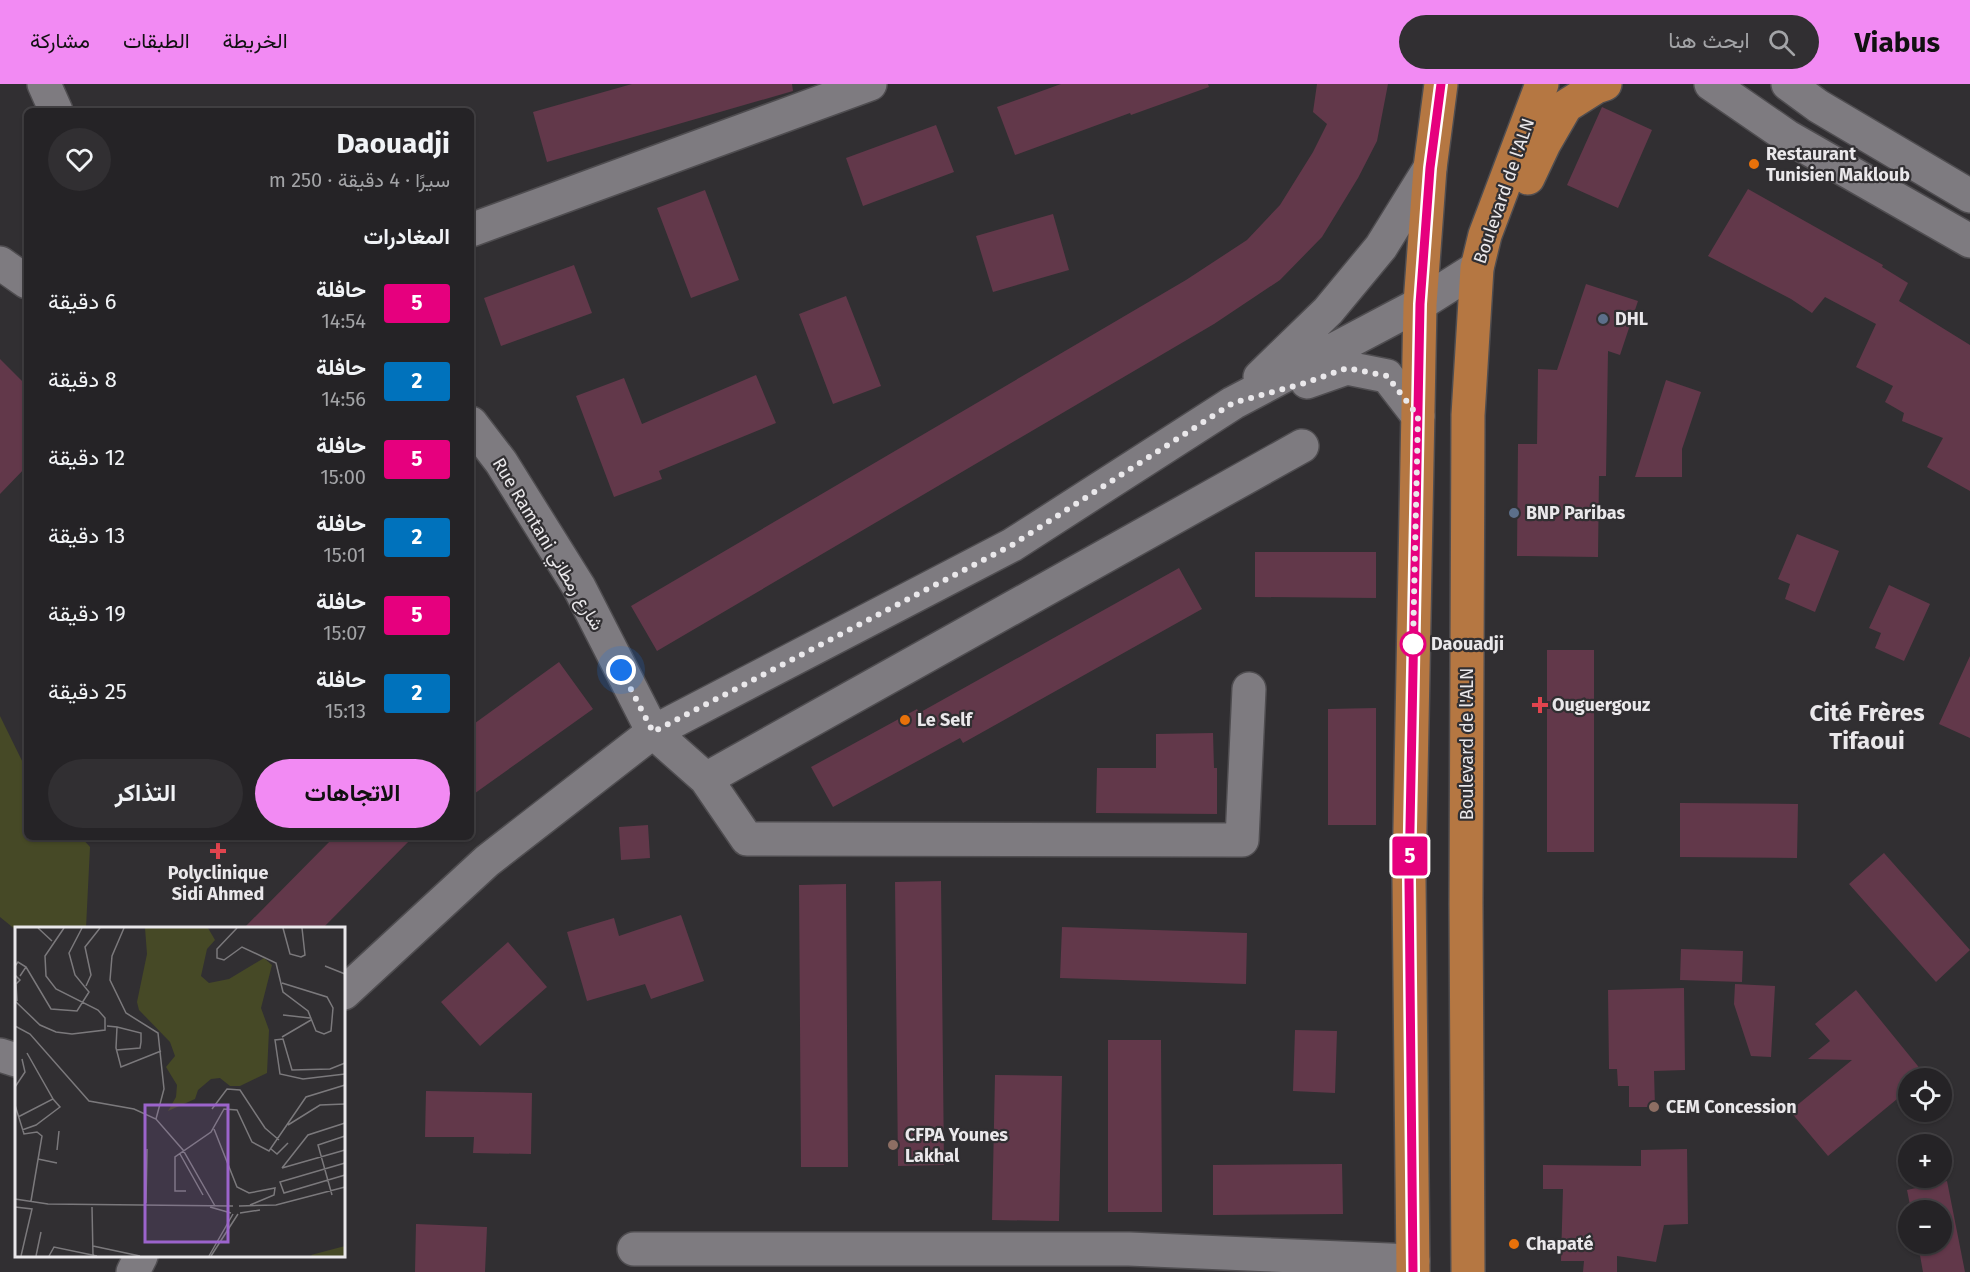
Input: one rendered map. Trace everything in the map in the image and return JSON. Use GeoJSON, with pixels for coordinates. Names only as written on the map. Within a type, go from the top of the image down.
{"type":"FeatureCollection","features":[{"type":"Feature","properties":{"kind":"main road"},"geometry":{"type":"LineString","coordinates":[[1413,1266],[1409,880],[1420,304],[1430,168],[1441,84]]}},
{"type":"Feature","properties":{"kind":"main road","name":"Boulevard de l'ALN"},"geometry":{"type":"LineString","coordinates":[[1468,1272],[1466,904],[1468,427],[1477,268],[1485,235],[1542,84]]}},
{"type":"Feature","properties":{"kind":"main road"},"geometry":{"type":"LineString","coordinates":[[1477,268],[1566,106],[1596,87],[1605,84]]}},
{"type":"Feature","properties":{"kind":"street"},"geometry":{"type":"LineString","coordinates":[[44,84],[55,108]]}},
{"type":"Feature","properties":{"kind":"street"},"geometry":{"type":"LineString","coordinates":[[474,229],[870,84]]}},
{"type":"Feature","properties":{"kind":"street"},"geometry":{"type":"LineString","coordinates":[[1710,84],[1788,136],[1970,241]]}},
{"type":"Feature","properties":{"kind":"street"},"geometry":{"type":"LineString","coordinates":[[1788,84],[1818,106],[1970,196]]}},
{"type":"Feature","properties":{"kind":"street"},"geometry":{"type":"LineString","coordinates":[[1233,403],[1328,311],[1381,247],[1430,168]]}},
{"type":"Feature","properties":{"kind":"street"},"geometry":{"type":"LineString","coordinates":[[0,263],[24,280]]}},
{"type":"Feature","properties":{"kind":"street"},"geometry":{"type":"LineString","coordinates":[[345,992],[487,861],[653,732],[1012,545],[1233,403],[1420,304],[1477,268]]}},
{"type":"Feature","properties":{"kind":"street"},"geometry":{"type":"LineString","coordinates":[[1233,403],[1305,383],[1347,368],[1387,376],[1418,416]]}},
{"type":"Feature","properties":{"kind":"street","name":"Rue Ramtani شارع رمطاني"},"geometry":{"type":"LineString","coordinates":[[474,427],[501,462],[579,587],[653,732]]}},
{"type":"Feature","properties":{"kind":"street"},"geometry":{"type":"LineString","coordinates":[[706,779],[1302,446]]}},
{"type":"Feature","properties":{"kind":"street"},"geometry":{"type":"LineString","coordinates":[[653,732],[706,779],[747,838],[1242,840],[1249,689]]}},
{"type":"Feature","properties":{"kind":"street"},"geometry":{"type":"LineString","coordinates":[[0,1055],[15,1060]]}},
{"type":"Feature","properties":{"kind":"street"},"geometry":{"type":"LineString","coordinates":[[634,1249],[1129,1249],[1413,1266]]}},
{"type":"Feature","properties":{"kind":"street"},"geometry":{"type":"LineString","coordinates":[[133,1272],[140,1257]]}},
{"type":"Feature","properties":{"kind":"green space"},"geometry":{"type":"Polygon","coordinates":[[[0,716],[24,765],[24,840],[84,840],[90,847],[86,927],[15,927],[15,929],[0,917],[0,716]]]}},
{"type":"Feature","properties":{"kind":"building"},"geometry":{"type":"Polygon","coordinates":[[[632,84],[792,84],[793,91],[547,162],[533,112],[632,84]]]}},
{"type":"Feature","properties":{"kind":"building"},"geometry":{"type":"Polygon","coordinates":[[[1061,84],[1208,84],[1209,87],[1015,155],[997,107],[1061,84]]]}},
{"type":"Feature","properties":{"kind":"building"},"geometry":{"type":"Polygon","coordinates":[[[1317,84],[1388,84],[1377,141],[1358,178],[1322,237],[1280,280],[1214,324],[657,651],[631,606],[1186,280],[1247,240],[1280,205],[1313,152],[1327,124],[1313,112],[1317,84]]]}},
{"type":"Feature","properties":{"kind":"building"},"geometry":{"type":"Polygon","coordinates":[[[1602,107],[1652,130],[1618,208],[1567,185],[1602,107]]]}},
{"type":"Feature","properties":{"kind":"building"},"geometry":{"type":"Polygon","coordinates":[[[936,125],[954,172],[863,206],[846,158],[936,125]]]}},
{"type":"Feature","properties":{"kind":"building"},"geometry":{"type":"Polygon","coordinates":[[[1748,189],[1883,265],[1882,267],[1908,283],[1899,301],[1970,345],[1970,491],[1927,467],[1943,438],[1902,421],[1904,413],[1885,402],[1893,386],[1856,367],[1876,324],[1825,297],[1812,313],[1791,299],[1708,256],[1748,189]]]}},
{"type":"Feature","properties":{"kind":"building"},"geometry":{"type":"Polygon","coordinates":[[[705,190],[739,280],[691,298],[657,208],[705,190]]]}},
{"type":"Feature","properties":{"kind":"building"},"geometry":{"type":"Polygon","coordinates":[[[1053,214],[1069,270],[993,292],[976,236],[1053,214]]]}},
{"type":"Feature","properties":{"kind":"building"},"geometry":{"type":"Polygon","coordinates":[[[574,265],[592,313],[501,346],[484,298],[574,265]]]}},
{"type":"Feature","properties":{"kind":"building"},"geometry":{"type":"Polygon","coordinates":[[[1586,284],[1638,301],[1620,355],[1608,351],[1606,476],[1599,476],[1598,557],[1517,556],[1518,444],[1537,444],[1538,369],[1557,370],[1586,284]]]}},
{"type":"Feature","properties":{"kind":"building"},"geometry":{"type":"Polygon","coordinates":[[[846,296],[881,386],[833,404],[799,314],[846,296]]]}},
{"type":"Feature","properties":{"kind":"building"},"geometry":{"type":"Polygon","coordinates":[[[0,359],[24,383],[24,469],[0,494],[0,359]]]}},
{"type":"Feature","properties":{"kind":"building"},"geometry":{"type":"Polygon","coordinates":[[[756,375],[776,423],[659,471],[662,479],[614,497],[576,396],[624,378],[642,424],[756,375]]]}},
{"type":"Feature","properties":{"kind":"building"},"geometry":{"type":"Polygon","coordinates":[[[1666,380],[1701,392],[1682,449],[1682,477],[1635,477],[1666,380]]]}},
{"type":"Feature","properties":{"kind":"building"},"geometry":{"type":"Polygon","coordinates":[[[1797,534],[1839,551],[1815,612],[1785,599],[1790,584],[1778,579],[1797,534]]]}},
{"type":"Feature","properties":{"kind":"building"},"geometry":{"type":"Polygon","coordinates":[[[1255,552],[1376,552],[1376,598],[1255,597],[1255,552]]]}},
{"type":"Feature","properties":{"kind":"building"},"geometry":{"type":"Polygon","coordinates":[[[1179,568],[1202,609],[963,743],[960,738],[833,807],[811,767],[917,709],[919,713],[1179,568]]]}},
{"type":"Feature","properties":{"kind":"building"},"geometry":{"type":"Polygon","coordinates":[[[1889,585],[1930,604],[1904,661],[1875,648],[1881,633],[1869,628],[1889,585]]]}},
{"type":"Feature","properties":{"kind":"building"},"geometry":{"type":"Polygon","coordinates":[[[1547,650],[1594,650],[1594,852],[1547,852],[1547,650]]]}},
{"type":"Feature","properties":{"kind":"building"},"geometry":{"type":"Polygon","coordinates":[[[1970,656],[1970,738],[1939,724],[1970,656]]]}},
{"type":"Feature","properties":{"kind":"building"},"geometry":{"type":"Polygon","coordinates":[[[559,662],[593,709],[474,794],[474,724],[559,662]]]}},
{"type":"Feature","properties":{"kind":"building"},"geometry":{"type":"Polygon","coordinates":[[[1376,708],[1376,825],[1328,825],[1328,709],[1376,708]]]}},
{"type":"Feature","properties":{"kind":"building"},"geometry":{"type":"Polygon","coordinates":[[[1213,733],[1214,768],[1217,768],[1217,814],[1096,813],[1097,768],[1156,768],[1156,734],[1213,733]]]}},
{"type":"Feature","properties":{"kind":"building"},"geometry":{"type":"Polygon","coordinates":[[[1680,803],[1798,804],[1797,858],[1680,857],[1680,803]]]}},
{"type":"Feature","properties":{"kind":"building"},"geometry":{"type":"Polygon","coordinates":[[[648,825],[650,858],[621,860],[619,827],[648,825]]]}},
{"type":"Feature","properties":{"kind":"building"},"geometry":{"type":"Polygon","coordinates":[[[331,840],[410,840],[324,927],[245,927],[331,840]]]}},
{"type":"Feature","properties":{"kind":"building"},"geometry":{"type":"Polygon","coordinates":[[[1884,853],[1970,950],[1936,982],[1849,884],[1884,853]]]}},
{"type":"Feature","properties":{"kind":"building"},"geometry":{"type":"Polygon","coordinates":[[[941,881],[944,1165],[898,1166],[895,882],[941,881]]]}},
{"type":"Feature","properties":{"kind":"building"},"geometry":{"type":"Polygon","coordinates":[[[846,884],[848,1167],[801,1167],[799,885],[846,884]]]}},
{"type":"Feature","properties":{"kind":"building"},"geometry":{"type":"Polygon","coordinates":[[[681,915],[704,981],[651,999],[645,984],[587,1001],[567,932],[614,918],[619,936],[681,915]]]}},
{"type":"Feature","properties":{"kind":"building"},"geometry":{"type":"Polygon","coordinates":[[[1062,927],[1247,933],[1246,984],[1060,978],[1062,927]]]}},
{"type":"Feature","properties":{"kind":"building"},"geometry":{"type":"Polygon","coordinates":[[[508,942],[547,987],[480,1046],[441,1002],[508,942]]]}},
{"type":"Feature","properties":{"kind":"building"},"geometry":{"type":"Polygon","coordinates":[[[1681,949],[1743,951],[1742,982],[1680,980],[1681,949]]]}},
{"type":"Feature","properties":{"kind":"building"},"geometry":{"type":"Polygon","coordinates":[[[1735,984],[1775,986],[1771,1057],[1751,1056],[1734,1004],[1735,984]]]}},
{"type":"Feature","properties":{"kind":"building"},"geometry":{"type":"Polygon","coordinates":[[[1684,988],[1685,1070],[1654,1071],[1655,1107],[1629,1107],[1629,1086],[1618,1086],[1617,1069],[1609,1069],[1608,990],[1684,988]]]}},
{"type":"Feature","properties":{"kind":"building"},"geometry":{"type":"Polygon","coordinates":[[[1856,990],[1919,1068],[1898,1068],[1898,1098],[1828,1156],[1790,1111],[1852,1060],[1808,1059],[1830,1041],[1815,1024],[1856,990]]]}},
{"type":"Feature","properties":{"kind":"building"},"geometry":{"type":"Polygon","coordinates":[[[1295,1030],[1337,1031],[1335,1093],[1293,1091],[1295,1030]]]}},
{"type":"Feature","properties":{"kind":"building"},"geometry":{"type":"Polygon","coordinates":[[[1108,1040],[1161,1040],[1162,1212],[1108,1212],[1108,1040]]]}},
{"type":"Feature","properties":{"kind":"building"},"geometry":{"type":"Polygon","coordinates":[[[995,1075],[1062,1076],[1059,1221],[992,1220],[995,1075]]]}},
{"type":"Feature","properties":{"kind":"building"},"geometry":{"type":"Polygon","coordinates":[[[426,1091],[532,1093],[531,1154],[473,1153],[474,1137],[425,1137],[426,1091]]]}},
{"type":"Feature","properties":{"kind":"building"},"geometry":{"type":"Polygon","coordinates":[[[1687,1149],[1688,1224],[1664,1225],[1656,1262],[1617,1256],[1617,1272],[1583,1272],[1584,1261],[1561,1261],[1563,1189],[1543,1189],[1543,1165],[1641,1166],[1641,1150],[1687,1149]]]}},
{"type":"Feature","properties":{"kind":"building"},"geometry":{"type":"Polygon","coordinates":[[[1342,1164],[1343,1214],[1213,1215],[1213,1165],[1342,1164]]]}},
{"type":"Feature","properties":{"kind":"building"},"geometry":{"type":"Polygon","coordinates":[[[1948,1188],[1951,1200],[1909,1200],[1907,1190],[1948,1188]]]}},
{"type":"Feature","properties":{"kind":"building"},"geometry":{"type":"Polygon","coordinates":[[[1952,1206],[1965,1272],[1923,1272],[1920,1254],[1952,1254],[1952,1206]]]}},
{"type":"Feature","properties":{"kind":"building"},"geometry":{"type":"Polygon","coordinates":[[[416,1224],[487,1227],[485,1272],[415,1272],[416,1224]]]}},
{"type":"Feature","properties":{"kind":"bus line","name":"5"},"geometry":{"type":"LineString","coordinates":[[1413,1272],[1409,880],[1420,304],[1430,168],[1441,84]]}},
{"type":"Feature","properties":{"kind":"place","name":"Restaurant Tunisien Makloub"},"geometry":{"type":"Point","coordinates":[1754,164]}},
{"type":"Feature","properties":{"kind":"place","name":"DHL"},"geometry":{"type":"Point","coordinates":[1603,319]}},
{"type":"Feature","properties":{"kind":"place","name":"BNP Paribas"},"geometry":{"type":"Point","coordinates":[1514,513]}},
{"type":"Feature","properties":{"kind":"place","name":"Daouadji"},"geometry":{"type":"Point","coordinates":[1413,644]}},
{"type":"Feature","properties":{"kind":"place","name":"Ouguergouz"},"geometry":{"type":"Point","coordinates":[1540,705]}},
{"type":"Feature","properties":{"kind":"place","name":"Le Self"},"geometry":{"type":"Point","coordinates":[905,720]}},
{"type":"Feature","properties":{"kind":"place","name":"Polyclinique Sidi Ahmed"},"geometry":{"type":"Point","coordinates":[218,851]}},
{"type":"Feature","properties":{"kind":"place","name":"CEM Concession"},"geometry":{"type":"Point","coordinates":[1654,1107]}},
{"type":"Feature","properties":{"kind":"place","name":"CFPA Younes Lakhal"},"geometry":{"type":"Point","coordinates":[893,1145]}},
{"type":"Feature","properties":{"kind":"place","name":"Chapaté"},"geometry":{"type":"Point","coordinates":[1514,1244]}},
{"type":"Feature","properties":{"kind":"district","name":"Cité Frères Tifaoui"},"geometry":{"type":"Point","coordinates":[1867,727]}},
{"type":"Feature","properties":{"kind":"route"},"geometry":{"type":"LineString","coordinates":[[621,670],[653,732],[1012,545],[1233,403],[1305,383],[1347,368],[1387,376],[1418,416],[1413,644]]}}]}
